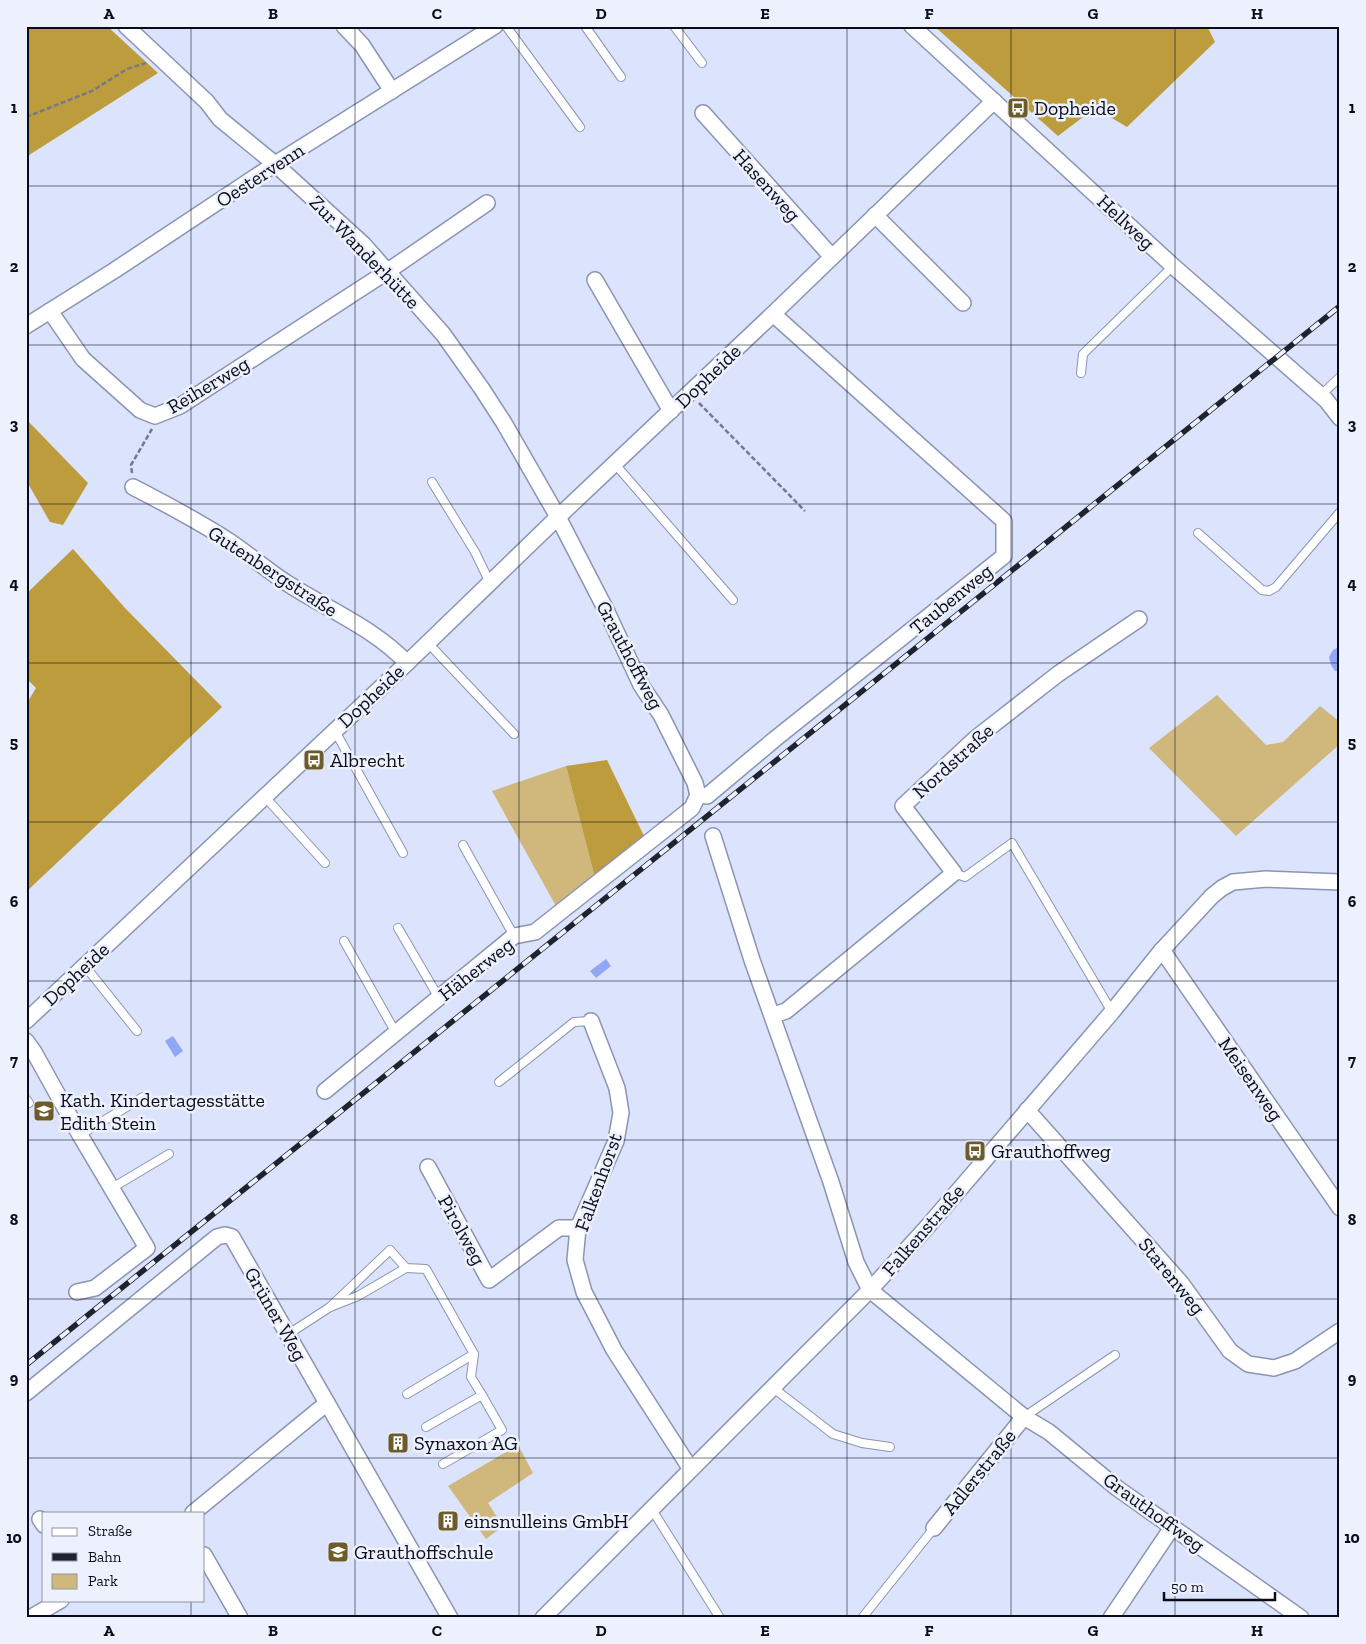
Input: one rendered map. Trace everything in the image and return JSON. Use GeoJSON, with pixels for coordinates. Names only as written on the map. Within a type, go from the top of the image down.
{"type":"FeatureCollection","features":[{"type":"Feature","properties":{"kind":"street","name":"Zur Wanderhütte"},"geometry":{"type":"LineString","coordinates":[[126,26],[207,102],[220,119],[275,164],[363,244],[388,271],[443,334],[482,389],[504,423],[558,517]]}},
{"type":"Feature","properties":{"kind":"street"},"geometry":{"type":"LineString","coordinates":[[344,26],[362,45],[392,91]]}},
{"type":"Feature","properties":{"kind":"street","name":"Oestervenn"},"geometry":{"type":"LineString","coordinates":[[26,326],[115,270],[275,164],[495,26]]}},
{"type":"Feature","properties":{"kind":"street","name":"Hellweg"},"geometry":{"type":"LineString","coordinates":[[912,26],[1173,266],[1320,396],[1340,418]]}},
{"type":"Feature","properties":{"kind":"street","name":"Dopheide"},"geometry":{"type":"LineString","coordinates":[[29,1011],[85,966],[335,731],[773,314],[994,100]]}},
{"type":"Feature","properties":{"kind":"street","name":"Hasenweg"},"geometry":{"type":"LineString","coordinates":[[703,112],[832,257]]}},
{"type":"Feature","properties":{"kind":"street","name":"Reiherweg"},"geometry":{"type":"LineString","coordinates":[[50,311],[83,359],[140,410],[155,416],[180,406],[388,271],[487,203]]}},
{"type":"Feature","properties":{"kind":"street"},"geometry":{"type":"LineString","coordinates":[[875,215],[963,303]]}},
{"type":"Feature","properties":{"kind":"street","name":"Dopheide"},"geometry":{"type":"LineString","coordinates":[[595,280],[671,411]]}},
{"type":"Feature","properties":{"kind":"street","name":"Taubenweg"},"geometry":{"type":"LineString","coordinates":[[698,796],[707,796],[775,739],[1004,556],[1004,521],[773,314]]}},
{"type":"Feature","properties":{"kind":"street","name":"Gutenbergstraße"},"geometry":{"type":"LineString","coordinates":[[133,487],[176,509],[229,541],[289,584],[368,630],[395,650],[407,663]]}},
{"type":"Feature","properties":{"kind":"street","name":"Grauthoffweg"},"geometry":{"type":"LineString","coordinates":[[558,517],[607,612],[641,685],[661,715],[695,783],[698,796]]}},
{"type":"Feature","properties":{"kind":"street","name":"Nordstraße"},"geometry":{"type":"LineString","coordinates":[[954,874],[903,806],[976,738],[1058,674],[1139,619]]}},
{"type":"Feature","properties":{"kind":"street","name":"Häherweg"},"geometry":{"type":"LineString","coordinates":[[325,1092],[514,936],[535,932],[692,808],[698,796]]}},
{"type":"Feature","properties":{"kind":"street","name":"Grauthoffweg"},"geometry":{"type":"LineString","coordinates":[[713,836],[752,960],[832,1182],[856,1262],[870,1290],[1024,1417],[1049,1432],[1117,1488],[1300,1618]]}},
{"type":"Feature","properties":{"kind":"street"},"geometry":{"type":"LineString","coordinates":[[773,1014],[786,1011],[954,874]]}},
{"type":"Feature","properties":{"kind":"street","name":"Falkenstraße"},"geometry":{"type":"LineString","coordinates":[[542,1618],[870,1290],[922,1233],[1112,1012],[1162,950],[1212,896],[1233,882],[1266,879],[1340,882]]}},
{"type":"Feature","properties":{"kind":"street","name":"Meisenweg"},"geometry":{"type":"LineString","coordinates":[[1162,950],[1340,1208]]}},
{"type":"Feature","properties":{"kind":"street","name":"Falkenhorst"},"geometry":{"type":"LineString","coordinates":[[591,1021],[617,1088],[621,1113],[616,1141],[578,1228],[575,1260],[584,1292],[614,1350],[690,1468]]}},
{"type":"Feature","properties":{"kind":"street"},"geometry":{"type":"LineString","coordinates":[[26,1041],[147,1248],[95,1288],[77,1292]]}},
{"type":"Feature","properties":{"kind":"street","name":"Starenweg"},"geometry":{"type":"LineString","coordinates":[[1027,1110],[1181,1283],[1230,1351],[1248,1364],[1274,1368],[1295,1361],[1340,1330]]}},
{"type":"Feature","properties":{"kind":"street","name":"Pirolweg"},"geometry":{"type":"LineString","coordinates":[[428,1167],[489,1280],[558,1228],[578,1228]]}},
{"type":"Feature","properties":{"kind":"street","name":"Grüner Weg"},"geometry":{"type":"LineString","coordinates":[[26,1393],[217,1237],[225,1235],[232,1237],[450,1618]]}},
{"type":"Feature","properties":{"kind":"street"},"geometry":{"type":"LineString","coordinates":[[194,1512],[327,1403]]}},
{"type":"Feature","properties":{"kind":"street","name":"Adlerstraße"},"geometry":{"type":"LineString","coordinates":[[934,1528],[1024,1417]]}},
{"type":"Feature","properties":{"kind":"street"},"geometry":{"type":"LineString","coordinates":[[1111,1618],[1173,1526]]}},
{"type":"Feature","properties":{"kind":"street"},"geometry":{"type":"LineString","coordinates":[[205,1557],[240,1618]]}},
{"type":"Feature","properties":{"kind":"street"},"geometry":{"type":"LineString","coordinates":[[30,1618],[58,1602]]}},
{"type":"Feature","properties":{"kind":"lane"},"geometry":{"type":"LineString","coordinates":[[506,26],[580,127]]}},
{"type":"Feature","properties":{"kind":"lane"},"geometry":{"type":"LineString","coordinates":[[585,26],[621,77]]}},
{"type":"Feature","properties":{"kind":"lane"},"geometry":{"type":"LineString","coordinates":[[674,26],[702,63]]}},
{"type":"Feature","properties":{"kind":"lane"},"geometry":{"type":"LineString","coordinates":[[1081,373],[1083,354],[1173,266]]}},
{"type":"Feature","properties":{"kind":"lane"},"geometry":{"type":"LineString","coordinates":[[1320,396],[1340,378]]}},
{"type":"Feature","properties":{"kind":"lane"},"geometry":{"type":"LineString","coordinates":[[615,464],[733,600]]}},
{"type":"Feature","properties":{"kind":"lane"},"geometry":{"type":"LineString","coordinates":[[432,482],[475,552],[490,583]]}},
{"type":"Feature","properties":{"kind":"lane"},"geometry":{"type":"LineString","coordinates":[[1198,533],[1262,590],[1268,592],[1276,587],[1340,512]]}},
{"type":"Feature","properties":{"kind":"lane"},"geometry":{"type":"LineString","coordinates":[[428,643],[514,734]]}},
{"type":"Feature","properties":{"kind":"lane"},"geometry":{"type":"LineString","coordinates":[[335,731],[403,853]]}},
{"type":"Feature","properties":{"kind":"lane"},"geometry":{"type":"LineString","coordinates":[[265,797],[325,863]]}},
{"type":"Feature","properties":{"kind":"lane"},"geometry":{"type":"LineString","coordinates":[[954,874],[965,878],[1012,843],[1112,1012]]}},
{"type":"Feature","properties":{"kind":"lane"},"geometry":{"type":"LineString","coordinates":[[463,845],[514,936]]}},
{"type":"Feature","properties":{"kind":"lane"},"geometry":{"type":"LineString","coordinates":[[398,928],[439,998]]}},
{"type":"Feature","properties":{"kind":"lane"},"geometry":{"type":"LineString","coordinates":[[344,941],[396,1033]]}},
{"type":"Feature","properties":{"kind":"lane"},"geometry":{"type":"LineString","coordinates":[[85,966],[137,1031]]}},
{"type":"Feature","properties":{"kind":"lane"},"geometry":{"type":"LineString","coordinates":[[499,1082],[574,1022],[591,1021]]}},
{"type":"Feature","properties":{"kind":"lane"},"geometry":{"type":"LineString","coordinates":[[80,1134],[143,1097]]}},
{"type":"Feature","properties":{"kind":"lane"},"geometry":{"type":"LineString","coordinates":[[112,1188],[169,1154]]}},
{"type":"Feature","properties":{"kind":"lane"},"geometry":{"type":"LineString","coordinates":[[287,1335],[330,1307],[390,1250],[406,1268]]}},
{"type":"Feature","properties":{"kind":"lane"},"geometry":{"type":"LineString","coordinates":[[330,1307],[358,1296],[406,1268],[426,1269],[474,1354],[472,1377],[502,1430],[443,1464]]}},
{"type":"Feature","properties":{"kind":"lane"},"geometry":{"type":"LineString","coordinates":[[407,1394],[474,1354]]}},
{"type":"Feature","properties":{"kind":"lane"},"geometry":{"type":"LineString","coordinates":[[1024,1417],[1115,1355]]}},
{"type":"Feature","properties":{"kind":"lane"},"geometry":{"type":"LineString","coordinates":[[771,1387],[833,1434],[862,1443],[890,1447]]}},
{"type":"Feature","properties":{"kind":"lane"},"geometry":{"type":"LineString","coordinates":[[426,1427],[482,1396]]}},
{"type":"Feature","properties":{"kind":"lane"},"geometry":{"type":"LineString","coordinates":[[651,1508],[720,1618]]}},
{"type":"Feature","properties":{"kind":"lane"},"geometry":{"type":"LineString","coordinates":[[862,1618],[934,1528]]}},
{"type":"Feature","properties":{"kind":"path"},"geometry":{"type":"LineString","coordinates":[[26,117],[92,91],[127,69],[162,58]]}},
{"type":"Feature","properties":{"kind":"path"},"geometry":{"type":"LineString","coordinates":[[689,394],[804,511]]}},
{"type":"Feature","properties":{"kind":"path"},"geometry":{"type":"LineString","coordinates":[[133,487],[131,465],[152,429],[155,416]]}},
{"type":"Feature","properties":{"kind":"green space"},"geometry":{"type":"Polygon","coordinates":[[[1217,695],[1266,745],[1283,742],[1320,706],[1340,722],[1340,744],[1236,836],[1149,748],[1217,695]]]}},
{"type":"Feature","properties":{"kind":"green space"},"geometry":{"type":"Polygon","coordinates":[[[566,766],[595,878],[557,908],[492,791],[566,766]]]}},
{"type":"Feature","properties":{"kind":"green space"},"geometry":{"type":"Polygon","coordinates":[[[518,1445],[533,1473],[488,1503],[503,1526],[486,1539],[448,1486],[518,1445]]]}},
{"type":"Feature","properties":{"kind":"shaded area"},"geometry":{"type":"Polygon","coordinates":[[[26,26],[107,26],[158,73],[26,157],[26,26]]]}},
{"type":"Feature","properties":{"kind":"shaded area"},"geometry":{"type":"Polygon","coordinates":[[[934,26],[1207,26],[1215,42],[1127,127],[1095,108],[1058,136],[934,26]]]}},
{"type":"Feature","properties":{"kind":"shaded area"},"geometry":{"type":"Polygon","coordinates":[[[26,419],[88,483],[63,525],[50,522],[26,480],[26,419]]]}},
{"type":"Feature","properties":{"kind":"shaded area"},"geometry":{"type":"Polygon","coordinates":[[[73,549],[125,608],[222,707],[26,892],[26,705],[36,688],[26,678],[26,594],[73,549]]]}},
{"type":"Feature","properties":{"kind":"shaded area"},"geometry":{"type":"Polygon","coordinates":[[[607,760],[645,838],[595,878],[566,766],[607,760]]]}},
{"type":"Feature","properties":{"kind":"water"},"geometry":{"type":"Polygon","coordinates":[[[1339,647],[1340,671],[1335,671],[1329,657],[1333,650],[1339,647]]]}},
{"type":"Feature","properties":{"kind":"water"},"geometry":{"type":"Polygon","coordinates":[[[606,959],[611,966],[596,978],[590,971],[606,959]]]}},
{"type":"Feature","properties":{"kind":"water"},"geometry":{"type":"Polygon","coordinates":[[[173,1036],[183,1051],[175,1057],[165,1041],[173,1036]]]}},
{"type":"Feature","properties":{"kind":"railway"},"geometry":{"type":"LineString","coordinates":[[26,1365],[1340,306]]}},
{"type":"Feature","properties":{"kind":"place","name":"Dopheide"},"geometry":{"type":"Point","coordinates":[1018,108]}},
{"type":"Feature","properties":{"kind":"place","name":"Albrecht"},"geometry":{"type":"Point","coordinates":[314,760]}},
{"type":"Feature","properties":{"kind":"place","name":"Kath. Kindertagesstätte Edith Stein"},"geometry":{"type":"Point","coordinates":[44,1111]}},
{"type":"Feature","properties":{"kind":"place","name":"Grauthoffweg"},"geometry":{"type":"Point","coordinates":[975,1151]}},
{"type":"Feature","properties":{"kind":"place","name":"Synaxon AG"},"geometry":{"type":"Point","coordinates":[398,1443]}},
{"type":"Feature","properties":{"kind":"place","name":"einsnulleins GmbH"},"geometry":{"type":"Point","coordinates":[448,1521]}},
{"type":"Feature","properties":{"kind":"place","name":"Grauthoffschule"},"geometry":{"type":"Point","coordinates":[338,1552]}}]}
